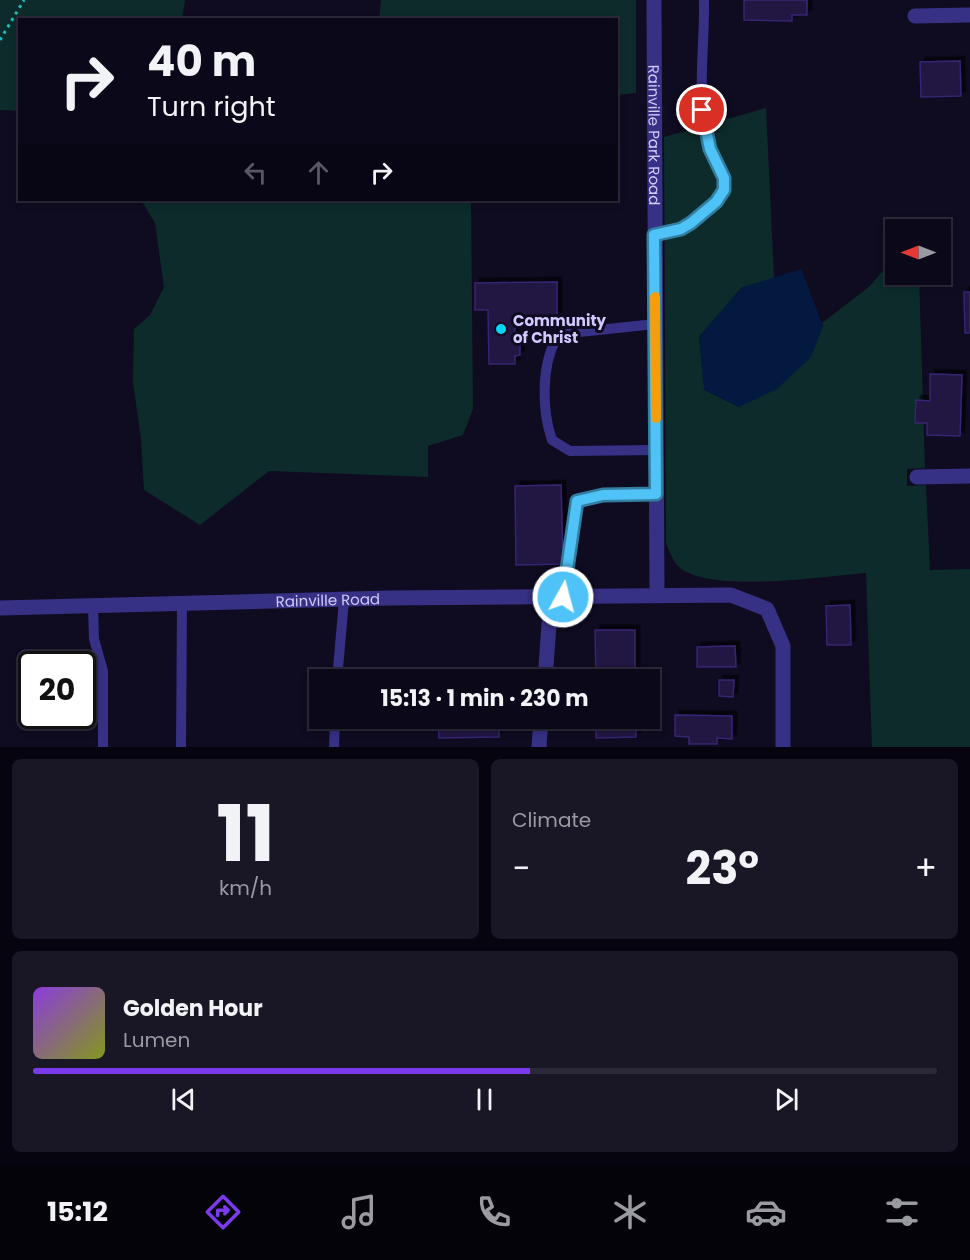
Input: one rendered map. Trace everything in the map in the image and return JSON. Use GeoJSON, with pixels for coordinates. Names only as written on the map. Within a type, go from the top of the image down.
{"type":"FeatureCollection","features":[{"type":"Feature","properties":{"kind":"street","name":"Rainville Park Road"},"geometry":{"type":"LineString","coordinates":[[654,0],[657,595]]}},
{"type":"Feature","properties":{"kind":"street"},"geometry":{"type":"LineString","coordinates":[[915,16],[970,15]]}},
{"type":"Feature","properties":{"kind":"street"},"geometry":{"type":"LineString","coordinates":[[917,477],[970,476]]}},
{"type":"Feature","properties":{"kind":"street","name":"Rainville Road"},"geometry":{"type":"LineString","coordinates":[[0,608],[344,600],[731,595],[767,609],[783,646],[783,747]]}},
{"type":"Feature","properties":{"kind":"street"},"geometry":{"type":"LineString","coordinates":[[547,669],[557,597]]}},
{"type":"Feature","properties":{"kind":"street"},"geometry":{"type":"LineString","coordinates":[[539,747],[540,729]]}},
{"type":"Feature","properties":{"kind":"lane"},"geometry":{"type":"LineString","coordinates":[[654,235],[681,229],[691,223],[716,202],[724,190],[724,178],[710,149],[702,122],[704,0]]}},
{"type":"Feature","properties":{"kind":"lane"},"geometry":{"type":"LineString","coordinates":[[655,324],[570,333],[556,339],[546,366],[546,423],[552,440],[570,451],[656,450]]}},
{"type":"Feature","properties":{"kind":"lane"},"geometry":{"type":"LineString","coordinates":[[557,597],[577,501],[603,495],[656,494]]}},
{"type":"Feature","properties":{"kind":"lane"},"geometry":{"type":"LineString","coordinates":[[338,669],[344,600]]}},
{"type":"Feature","properties":{"kind":"lane"},"geometry":{"type":"LineString","coordinates":[[181,747],[182,604]]}},
{"type":"Feature","properties":{"kind":"lane"},"geometry":{"type":"LineString","coordinates":[[93,606],[94,639],[103,671],[103,747]]}},
{"type":"Feature","properties":{"kind":"lane"},"geometry":{"type":"LineString","coordinates":[[334,747],[335,729]]}},
{"type":"Feature","properties":{"kind":"path"},"geometry":{"type":"LineString","coordinates":[[0,40],[24,0]]}},
{"type":"Feature","properties":{"kind":"green space"},"geometry":{"type":"Polygon","coordinates":[[[0,0],[185,0],[182,18],[18,18],[18,111],[0,110],[0,0]]]}},
{"type":"Feature","properties":{"kind":"green space"},"geometry":{"type":"Polygon","coordinates":[[[381,0],[636,0],[636,93],[618,95],[618,18],[379,18],[381,0]]]}},
{"type":"Feature","properties":{"kind":"green space"},"geometry":{"type":"Polygon","coordinates":[[[766,108],[774,278],[741,288],[699,337],[705,390],[739,407],[823,326],[822,323],[870,286],[885,268],[885,285],[919,285],[925,468],[907,469],[907,486],[926,485],[930,570],[970,569],[970,747],[872,747],[866,573],[796,580],[738,582],[691,574],[677,565],[672,557],[666,544],[664,137],[766,108]]]}},
{"type":"Feature","properties":{"kind":"green space"},"geometry":{"type":"Polygon","coordinates":[[[142,201],[471,201],[473,409],[463,435],[428,446],[428,477],[269,471],[200,525],[144,490],[141,440],[133,382],[134,329],[150,315],[164,287],[155,223],[142,201]]]}},
{"type":"Feature","properties":{"kind":"water"},"geometry":{"type":"Polygon","coordinates":[[[801,269],[823,326],[811,357],[777,389],[739,407],[704,390],[699,337],[741,288],[801,269]]]}},
{"type":"Feature","properties":{"kind":"building"},"geometry":{"type":"Polygon","coordinates":[[[744,0],[807,0],[807,15],[792,15],[792,21],[744,20],[744,0]]]}},
{"type":"Feature","properties":{"kind":"building"},"geometry":{"type":"Polygon","coordinates":[[[960,61],[961,96],[921,97],[920,62],[960,61]]]}},
{"type":"Feature","properties":{"kind":"building","name":"Community of Christ"},"geometry":{"type":"Polygon","coordinates":[[[557,282],[557,316],[515,317],[515,341],[520,342],[520,355],[515,356],[515,364],[489,364],[488,310],[475,310],[475,283],[557,282]]]}},
{"type":"Feature","properties":{"kind":"building"},"geometry":{"type":"Polygon","coordinates":[[[964,292],[970,292],[970,333],[965,333],[964,292]]]}},
{"type":"Feature","properties":{"kind":"building"},"geometry":{"type":"Polygon","coordinates":[[[930,374],[962,375],[960,436],[927,435],[927,423],[915,423],[916,400],[930,401],[930,374]]]}},
{"type":"Feature","properties":{"kind":"building"},"geometry":{"type":"Polygon","coordinates":[[[561,485],[563,564],[516,565],[515,486],[561,485]]]}},
{"type":"Feature","properties":{"kind":"building"},"geometry":{"type":"Polygon","coordinates":[[[850,605],[851,645],[827,645],[826,606],[850,605]]]}},
{"type":"Feature","properties":{"kind":"building"},"geometry":{"type":"Polygon","coordinates":[[[595,630],[635,630],[635,669],[596,669],[595,630]]]}},
{"type":"Feature","properties":{"kind":"building"},"geometry":{"type":"Polygon","coordinates":[[[735,646],[736,667],[697,667],[697,647],[735,646]]]}},
{"type":"Feature","properties":{"kind":"building"},"geometry":{"type":"Polygon","coordinates":[[[719,680],[734,680],[733,697],[719,696],[719,680]]]}},
{"type":"Feature","properties":{"kind":"building"},"geometry":{"type":"Polygon","coordinates":[[[675,715],[732,716],[732,739],[717,738],[717,744],[689,744],[689,737],[675,736],[675,715]]]}},
{"type":"Feature","properties":{"kind":"building"},"geometry":{"type":"Polygon","coordinates":[[[439,729],[499,729],[499,737],[439,738],[439,729]]]}},
{"type":"Feature","properties":{"kind":"building"},"geometry":{"type":"Polygon","coordinates":[[[596,729],[636,729],[636,737],[596,738],[596,729]]]}},
{"type":"Feature","properties":{"kind":"slow traffic"},"geometry":{"type":"LineString","coordinates":[[655,297],[656,418]]}},
{"type":"Feature","properties":{"kind":"place","name":"Community of Christ"},"geometry":{"type":"Point","coordinates":[501,329]}},
{"type":"Feature","properties":{"kind":"route"},"geometry":{"type":"LineString","coordinates":[[563,597],[577,501],[603,495],[656,494],[654,235],[681,229],[691,223],[716,202],[724,190],[724,178],[710,149],[702,122],[702,110]]}}]}
